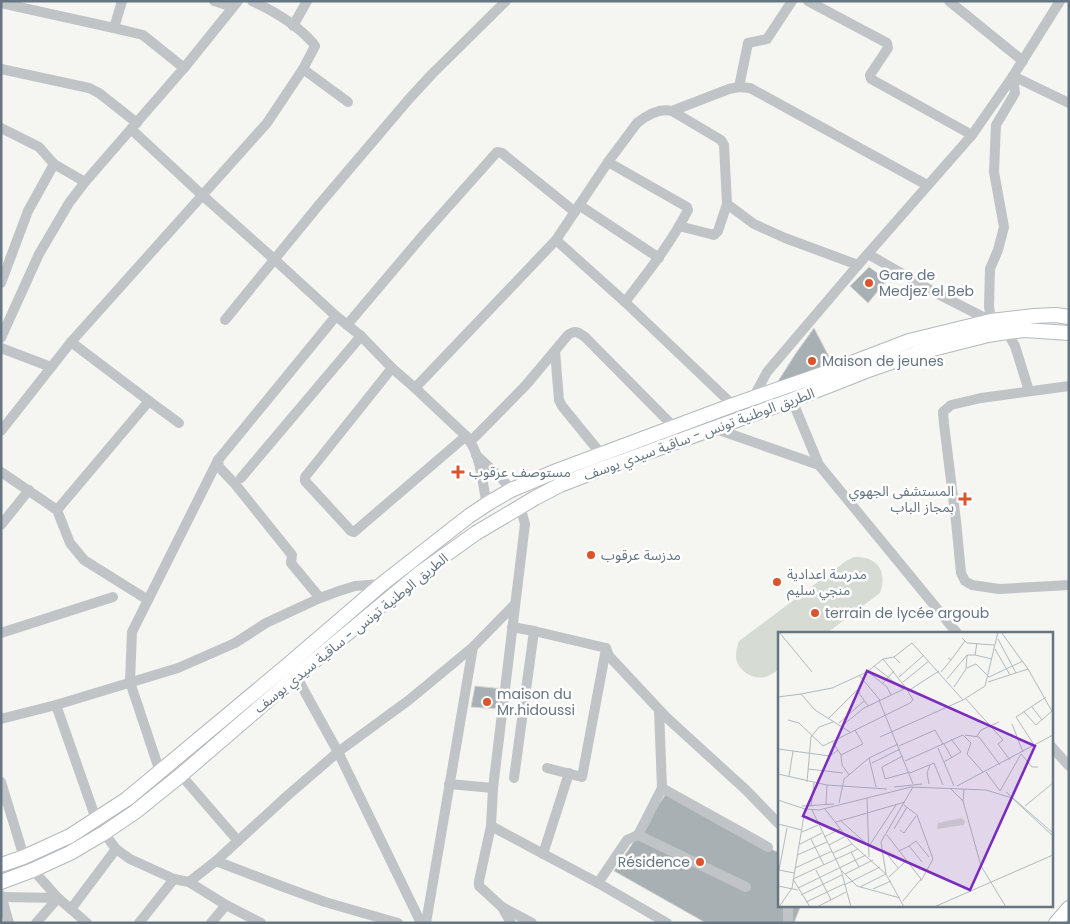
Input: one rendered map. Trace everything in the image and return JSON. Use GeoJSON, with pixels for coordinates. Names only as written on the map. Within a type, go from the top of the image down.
{"type":"FeatureCollection","features":[{"type":"Feature","properties":{"kind":"main road","name":"الطريق الوطنية تونس - ساقية سيدي يوسف"},"geometry":{"type":"LineString","coordinates":[[1,882],[34,870],[70,853],[135,812],[420,573],[476,533],[520,506],[674,427],[733,404],[909,342],[991,321],[1034,316],[1056,315],[1069,317]]}},
{"type":"Feature","properties":{"kind":"main road","name":"الطريق الوطنية تونس - ساقية سيدي يوسف"},"geometry":{"type":"LineString","coordinates":[[1,865],[24,857],[70,836],[127,799],[382,584],[469,516],[511,490],[559,470],[600,456],[625,453],[713,428],[917,353],[1007,332],[1025,330],[1069,333]]}},
{"type":"Feature","properties":{"kind":"main road"},"geometry":{"type":"LineString","coordinates":[[1056,923],[1069,908]]}},
{"type":"Feature","properties":{"kind":"street"},"geometry":{"type":"LineString","coordinates":[[2,1],[1,3],[142,36],[184,68]]}},
{"type":"Feature","properties":{"kind":"street"},"geometry":{"type":"LineString","coordinates":[[114,28],[122,1]]}},
{"type":"Feature","properties":{"kind":"street"},"geometry":{"type":"LineString","coordinates":[[214,1],[236,4]]}},
{"type":"Feature","properties":{"kind":"street"},"geometry":{"type":"LineString","coordinates":[[1,431],[71,342],[267,123],[303,69],[315,46],[310,39],[266,4],[252,1]]}},
{"type":"Feature","properties":{"kind":"street"},"geometry":{"type":"LineString","coordinates":[[293,26],[307,1]]}},
{"type":"Feature","properties":{"kind":"street"},"geometry":{"type":"LineString","coordinates":[[225,320],[409,99],[506,1]]}},
{"type":"Feature","properties":{"kind":"street"},"geometry":{"type":"LineString","coordinates":[[738,87],[748,43],[767,39],[792,1]]}},
{"type":"Feature","properties":{"kind":"street"},"geometry":{"type":"LineString","coordinates":[[808,1],[887,43],[888,48],[870,75],[871,78],[972,135]]}},
{"type":"Feature","properties":{"kind":"street"},"geometry":{"type":"LineString","coordinates":[[949,1],[1023,60]]}},
{"type":"Feature","properties":{"kind":"street"},"geometry":{"type":"LineString","coordinates":[[753,398],[767,372],[858,264],[972,135],[1013,76],[1060,1]]}},
{"type":"Feature","properties":{"kind":"street"},"geometry":{"type":"LineString","coordinates":[[1,338],[39,254],[69,203],[236,4]]}},
{"type":"Feature","properties":{"kind":"street"},"geometry":{"type":"LineString","coordinates":[[1,69],[90,88],[99,93],[202,195],[336,316],[361,336],[392,368],[468,439],[476,455],[488,504]]}},
{"type":"Feature","properties":{"kind":"street"},"geometry":{"type":"LineString","coordinates":[[303,69],[348,102]]}},
{"type":"Feature","properties":{"kind":"street"},"geometry":{"type":"LineString","coordinates":[[1013,76],[1069,103]]}},
{"type":"Feature","properties":{"kind":"street"},"geometry":{"type":"LineString","coordinates":[[991,321],[989,306],[990,269],[998,250],[1004,227],[994,172],[996,125],[1016,93],[1013,76]]}},
{"type":"Feature","properties":{"kind":"street"},"geometry":{"type":"LineString","coordinates":[[672,111],[728,89],[738,87],[750,88],[927,185]]}},
{"type":"Feature","properties":{"kind":"street"},"geometry":{"type":"LineString","coordinates":[[415,388],[556,240],[608,162],[637,123],[643,118],[666,109],[721,140],[724,145],[727,204],[718,232],[714,235],[679,226]]}},
{"type":"Feature","properties":{"kind":"street"},"geometry":{"type":"LineString","coordinates":[[1,128],[39,147],[54,164],[85,182]]}},
{"type":"Feature","properties":{"kind":"street"},"geometry":{"type":"LineString","coordinates":[[347,325],[497,152],[502,152],[577,209],[659,258]]}},
{"type":"Feature","properties":{"kind":"street"},"geometry":{"type":"LineString","coordinates":[[608,162],[687,207],[688,210],[659,258],[625,302]]}},
{"type":"Feature","properties":{"kind":"street"},"geometry":{"type":"LineString","coordinates":[[1,283],[28,211],[54,164]]}},
{"type":"Feature","properties":{"kind":"street"},"geometry":{"type":"LineString","coordinates":[[727,204],[754,224],[785,238],[858,264]]}},
{"type":"Feature","properties":{"kind":"street"},"geometry":{"type":"LineString","coordinates":[[556,240],[733,404]]}},
{"type":"Feature","properties":{"kind":"street"},"geometry":{"type":"LineString","coordinates":[[868,254],[934,292],[991,321]]}},
{"type":"Feature","properties":{"kind":"street"},"geometry":{"type":"LineString","coordinates":[[160,772],[130,682],[132,632],[218,460],[336,316]]}},
{"type":"Feature","properties":{"kind":"street"},"geometry":{"type":"LineString","coordinates":[[392,368],[305,477],[305,482],[354,532],[468,439],[526,385],[568,335],[574,331],[585,337],[674,427]]}},
{"type":"Feature","properties":{"kind":"street"},"geometry":{"type":"LineString","coordinates":[[1007,332],[1015,346],[1029,392]]}},
{"type":"Feature","properties":{"kind":"street"},"geometry":{"type":"LineString","coordinates":[[241,478],[361,336]]}},
{"type":"Feature","properties":{"kind":"street"},"geometry":{"type":"LineString","coordinates":[[71,342],[179,423]]}},
{"type":"Feature","properties":{"kind":"street"},"geometry":{"type":"LineString","coordinates":[[1,348],[51,367]]}},
{"type":"Feature","properties":{"kind":"street"},"geometry":{"type":"LineString","coordinates":[[555,351],[559,400],[597,449],[600,456]]}},
{"type":"Feature","properties":{"kind":"street"},"geometry":{"type":"LineString","coordinates":[[1069,386],[981,398],[951,405],[944,412],[961,573],[966,581],[972,585],[999,589],[1069,585]]}},
{"type":"Feature","properties":{"kind":"street"},"geometry":{"type":"LineString","coordinates":[[792,400],[819,465],[956,632]]}},
{"type":"Feature","properties":{"kind":"street"},"geometry":{"type":"LineString","coordinates":[[57,510],[149,401]]}},
{"type":"Feature","properties":{"kind":"street"},"geometry":{"type":"LineString","coordinates":[[713,428],[819,465]]}},
{"type":"Feature","properties":{"kind":"street"},"geometry":{"type":"LineString","coordinates":[[476,455],[511,490]]}},
{"type":"Feature","properties":{"kind":"street"},"geometry":{"type":"LineString","coordinates":[[218,460],[219,467],[292,555],[291,563],[320,598]]}},
{"type":"Feature","properties":{"kind":"street"},"geometry":{"type":"LineString","coordinates":[[1,472],[57,510],[70,543],[84,560],[148,600]]}},
{"type":"Feature","properties":{"kind":"street"},"geometry":{"type":"LineString","coordinates":[[1,525],[29,490]]}},
{"type":"Feature","properties":{"kind":"street"},"geometry":{"type":"LineString","coordinates":[[520,506],[525,524],[490,826],[479,886],[502,906],[532,923]]}},
{"type":"Feature","properties":{"kind":"street"},"geometry":{"type":"LineString","coordinates":[[1,719],[56,705],[178,668],[235,643],[266,623],[339,590],[355,586],[382,584]]}},
{"type":"Feature","properties":{"kind":"street"},"geometry":{"type":"LineString","coordinates":[[1,633],[113,597]]}},
{"type":"Feature","properties":{"kind":"street"},"geometry":{"type":"LineString","coordinates":[[189,882],[216,861],[338,752],[409,700],[473,647],[515,604]]}},
{"type":"Feature","properties":{"kind":"street"},"geometry":{"type":"LineString","coordinates":[[512,627],[606,648]]}},
{"type":"Feature","properties":{"kind":"street"},"geometry":{"type":"LineString","coordinates":[[514,778],[534,631]]}},
{"type":"Feature","properties":{"kind":"street"},"geometry":{"type":"LineString","coordinates":[[426,923],[473,647]]}},
{"type":"Feature","properties":{"kind":"street"},"geometry":{"type":"LineString","coordinates":[[606,648],[609,656],[660,710],[746,790],[778,823]]}},
{"type":"Feature","properties":{"kind":"street"},"geometry":{"type":"LineString","coordinates":[[547,768],[582,777],[606,648]]}},
{"type":"Feature","properties":{"kind":"street"},"geometry":{"type":"LineString","coordinates":[[296,676],[338,752],[421,923]]}},
{"type":"Feature","properties":{"kind":"street"},"geometry":{"type":"LineString","coordinates":[[56,705],[96,819]]}},
{"type":"Feature","properties":{"kind":"street"},"geometry":{"type":"LineString","coordinates":[[598,883],[627,840],[638,835],[662,788],[660,710]]}},
{"type":"Feature","properties":{"kind":"street"},"geometry":{"type":"LineString","coordinates":[[1052,747],[1069,766]]}},
{"type":"Feature","properties":{"kind":"street"},"geometry":{"type":"LineString","coordinates":[[543,854],[569,773]]}},
{"type":"Feature","properties":{"kind":"street"},"geometry":{"type":"LineString","coordinates":[[181,775],[238,841]]}},
{"type":"Feature","properties":{"kind":"street"},"geometry":{"type":"LineString","coordinates":[[1,782],[24,857]]}},
{"type":"Feature","properties":{"kind":"street"},"geometry":{"type":"LineString","coordinates":[[449,784],[493,788]]}},
{"type":"Feature","properties":{"kind":"street"},"geometry":{"type":"LineString","coordinates":[[662,788],[768,847]]}},
{"type":"Feature","properties":{"kind":"street"},"geometry":{"type":"LineString","coordinates":[[490,826],[598,883],[656,920],[667,923]]}},
{"type":"Feature","properties":{"kind":"street"},"geometry":{"type":"LineString","coordinates":[[104,833],[116,849],[130,859],[174,879],[189,882],[226,905],[261,923]]}},
{"type":"Feature","properties":{"kind":"street"},"geometry":{"type":"LineString","coordinates":[[638,835],[746,887]]}},
{"type":"Feature","properties":{"kind":"street"},"geometry":{"type":"LineString","coordinates":[[71,909],[116,849]]}},
{"type":"Feature","properties":{"kind":"street"},"geometry":{"type":"LineString","coordinates":[[216,861],[325,902],[398,923]]}},
{"type":"Feature","properties":{"kind":"street"},"geometry":{"type":"LineString","coordinates":[[34,870],[58,898],[87,923]]}},
{"type":"Feature","properties":{"kind":"street"},"geometry":{"type":"LineString","coordinates":[[139,923],[174,879]]}},
{"type":"Feature","properties":{"kind":"street"},"geometry":{"type":"LineString","coordinates":[[10,923],[2,896],[58,898]]}},
{"type":"Feature","properties":{"kind":"street"},"geometry":{"type":"LineString","coordinates":[[36,923],[58,898]]}},
{"type":"Feature","properties":{"kind":"street"},"geometry":{"type":"LineString","coordinates":[[211,923],[226,905]]}},
{"type":"Feature","properties":{"kind":"street"},"geometry":{"type":"LineString","coordinates":[[502,906],[510,923]]}},
{"type":"Feature","properties":{"kind":"street"},"geometry":{"type":"LineString","coordinates":[[788,906],[788,923]]}},
{"type":"Feature","properties":{"kind":"shaded area","name":"terrain de lycée argoub"},"geometry":{"type":"Polygon","coordinates":[[[854,557],[862,557],[869,559],[879,566],[883,578],[880,593],[828,632],[778,632],[778,670],[771,675],[760,678],[742,670],[736,657],[739,641],[854,557]]]}},
{"type":"Feature","properties":{"kind":"building","name":"Gare de Medjez el Beb"},"geometry":{"type":"Polygon","coordinates":[[[869,267],[887,280],[868,303],[850,286],[869,267]]]}},
{"type":"Feature","properties":{"kind":"building","name":"Maison de jeunes"},"geometry":{"type":"Polygon","coordinates":[[[814,328],[835,368],[775,386],[796,353],[814,328]]]}},
{"type":"Feature","properties":{"kind":"building","name":"maison du Mr.hidoussi"},"geometry":{"type":"Polygon","coordinates":[[[475,686],[504,689],[501,709],[471,707],[475,686]]]}},
{"type":"Feature","properties":{"kind":"building","name":"Résidence"},"geometry":{"type":"Polygon","coordinates":[[[667,792],[778,852],[778,906],[801,906],[794,923],[706,923],[614,871],[667,792]]]}},
{"type":"Feature","properties":{"kind":"place","name":"Gare de Medjez el Beb"},"geometry":{"type":"Point","coordinates":[869,283]}},
{"type":"Feature","properties":{"kind":"place","name":"Maison de jeunes"},"geometry":{"type":"Point","coordinates":[812,361]}},
{"type":"Feature","properties":{"kind":"place","name":"مستوصف عرقوب"},"geometry":{"type":"Point","coordinates":[458,472]}},
{"type":"Feature","properties":{"kind":"place","name":"المستشفى الجهوي بمجاز الباب"},"geometry":{"type":"Point","coordinates":[965,499]}},
{"type":"Feature","properties":{"kind":"place","name":"مدزسة عرقوب"},"geometry":{"type":"Point","coordinates":[591,555]}},
{"type":"Feature","properties":{"kind":"place","name":"مدرسة اعدادية منجي سليم"},"geometry":{"type":"Point","coordinates":[777,582]}},
{"type":"Feature","properties":{"kind":"place","name":"terrain de lycée argoub"},"geometry":{"type":"Point","coordinates":[815,613]}},
{"type":"Feature","properties":{"kind":"place","name":"maison du Mr.hidoussi"},"geometry":{"type":"Point","coordinates":[487,702]}},
{"type":"Feature","properties":{"kind":"place","name":"Résidence"},"geometry":{"type":"Point","coordinates":[700,862]}}]}
